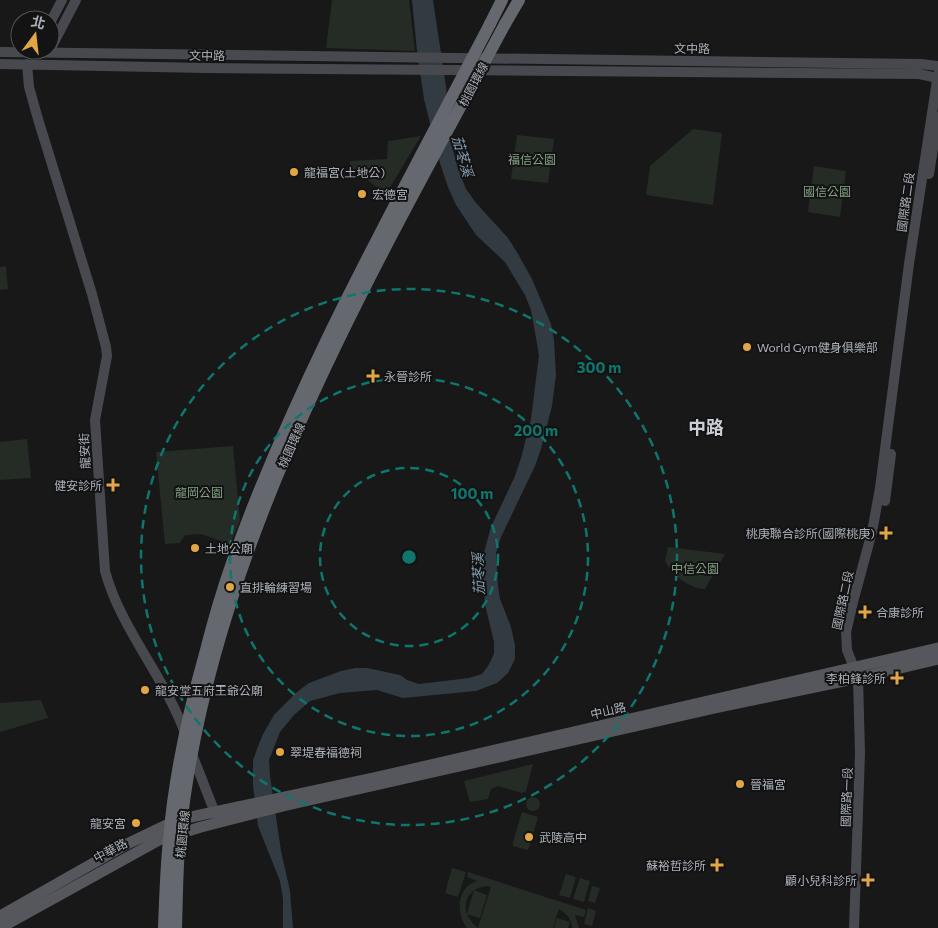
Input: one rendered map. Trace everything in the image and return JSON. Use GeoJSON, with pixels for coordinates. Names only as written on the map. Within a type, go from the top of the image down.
{"type":"FeatureCollection","features":[{"type":"Feature","properties":{"kind":"highway"},"geometry":{"type":"LineString","coordinates":[[488,22],[493,0]]}},
{"type":"Feature","properties":{"kind":"highway"},"geometry":{"type":"LineString","coordinates":[[488,22],[502,0]]}},
{"type":"Feature","properties":{"kind":"highway","name":"桃園環線"},"geometry":{"type":"LineString","coordinates":[[176,928],[180,835],[200,720],[222,632],[272,489],[317,387],[396,230],[518,0]]}},
{"type":"Feature","properties":{"kind":"highway","name":"桃園環線"},"geometry":{"type":"LineString","coordinates":[[164,928],[169,838],[179,767],[199,675],[232,561],[268,470],[308,380],[422,152],[469,64],[488,22]]}},
{"type":"Feature","properties":{"kind":"main road","name":"中山路"},"geometry":{"type":"LineString","coordinates":[[857,673],[938,648]]}},
{"type":"Feature","properties":{"kind":"main road","name":"中山路"},"geometry":{"type":"LineString","coordinates":[[241,811],[374,778],[695,705],[712,699],[938,659]]}},
{"type":"Feature","properties":{"kind":"main road","name":"中華路"},"geometry":{"type":"LineString","coordinates":[[0,916],[157,828],[176,820],[216,811],[241,811]]}},
{"type":"Feature","properties":{"kind":"main road","name":"中華路"},"geometry":{"type":"LineString","coordinates":[[0,928],[159,840],[219,823],[241,811]]}},
{"type":"Feature","properties":{"kind":"street"},"geometry":{"type":"LineString","coordinates":[[60,30],[76,0]]}},
{"type":"Feature","properties":{"kind":"street","name":"文中路"},"geometry":{"type":"LineString","coordinates":[[60,51],[414,59],[921,64],[938,74]]}},
{"type":"Feature","properties":{"kind":"street"},"geometry":{"type":"LineString","coordinates":[[430,59],[431,70]]}},
{"type":"Feature","properties":{"kind":"street"},"geometry":{"type":"LineString","coordinates":[[27,64],[29,60]]}},
{"type":"Feature","properties":{"kind":"street"},"geometry":{"type":"LineString","coordinates":[[27,64],[34,60]]}},
{"type":"Feature","properties":{"kind":"street","name":"文中路"},"geometry":{"type":"LineString","coordinates":[[0,64],[415,70],[938,74]]}},
{"type":"Feature","properties":{"kind":"street","name":"龍安街"},"geometry":{"type":"LineString","coordinates":[[27,64],[30,87],[38,119],[106,347],[107,356],[95,420],[104,571],[108,585],[122,614],[182,725],[219,823]]}},
{"type":"Feature","properties":{"kind":"street","name":"國際路二段"},"geometry":{"type":"LineString","coordinates":[[857,673],[847,650],[846,632],[872,532],[880,488],[909,264],[938,74]]}},
{"type":"Feature","properties":{"kind":"street","name":"國際路二段"},"geometry":{"type":"LineString","coordinates":[[857,673],[851,628],[878,534],[887,489],[915,265],[938,117]]}},
{"type":"Feature","properties":{"kind":"street","name":"國際路一段"},"geometry":{"type":"LineString","coordinates":[[854,928],[860,754],[857,673]]}},
{"type":"Feature","properties":{"kind":"green space"},"geometry":{"type":"Polygon","coordinates":[[[332,0],[409,0],[415,51],[326,48],[332,0]]]}},
{"type":"Feature","properties":{"kind":"green space"},"geometry":{"type":"Polygon","coordinates":[[[693,129],[722,133],[713,205],[646,195],[650,166],[693,129]]]}},
{"type":"Feature","properties":{"kind":"green space","name":"福信公園"},"geometry":{"type":"Polygon","coordinates":[[[517,135],[554,139],[548,183],[511,179],[517,135]]]}},
{"type":"Feature","properties":{"kind":"green space"},"geometry":{"type":"Polygon","coordinates":[[[421,136],[386,194],[350,167],[350,161],[387,159],[388,141],[421,136]]]}},
{"type":"Feature","properties":{"kind":"green space","name":"國信公園"},"geometry":{"type":"Polygon","coordinates":[[[814,166],[846,171],[840,217],[808,212],[814,166]]]}},
{"type":"Feature","properties":{"kind":"green space"},"geometry":{"type":"Polygon","coordinates":[[[6,266],[8,289],[0,290],[0,267],[6,266]]]}},
{"type":"Feature","properties":{"kind":"green space"},"geometry":{"type":"Polygon","coordinates":[[[27,439],[31,478],[0,480],[0,442],[27,439]]]}},
{"type":"Feature","properties":{"kind":"green space","name":"龍岡公園"},"geometry":{"type":"Polygon","coordinates":[[[233,446],[240,520],[226,553],[221,541],[201,534],[185,535],[180,543],[165,544],[156,452],[233,446]]]}},
{"type":"Feature","properties":{"kind":"green space","name":"中信公園"},"geometry":{"type":"Polygon","coordinates":[[[668,547],[725,554],[705,589],[687,584],[673,572],[665,561],[668,547]]]}},
{"type":"Feature","properties":{"kind":"green space"},"geometry":{"type":"Polygon","coordinates":[[[41,700],[48,718],[0,732],[0,703],[41,700]]]}},
{"type":"Feature","properties":{"kind":"green space"},"geometry":{"type":"Polygon","coordinates":[[[533,764],[526,791],[522,793],[498,786],[491,789],[488,799],[470,802],[464,781],[533,764]]]}},
{"type":"Feature","properties":{"kind":"green space"},"geometry":{"type":"Polygon","coordinates":[[[530,797],[536,797],[540,804],[536,811],[530,811],[526,807],[526,801],[530,797]]]}},
{"type":"Feature","properties":{"kind":"green space"},"geometry":{"type":"Polygon","coordinates":[[[522,812],[538,817],[527,850],[513,846],[522,812]]]}},
{"type":"Feature","properties":{"kind":"green space"},"geometry":{"type":"Polygon","coordinates":[[[452,868],[466,872],[458,897],[445,893],[452,868]]]}},
{"type":"Feature","properties":{"kind":"green space"},"geometry":{"type":"Polygon","coordinates":[[[468,872],[586,910],[584,917],[575,915],[579,928],[572,928],[568,917],[559,909],[553,928],[478,928],[467,928],[461,915],[460,901],[465,889],[477,881],[467,877],[468,872]],[[491,887],[479,888],[468,897],[466,909],[472,922],[478,928],[491,887]]]}},
{"type":"Feature","properties":{"kind":"green space"},"geometry":{"type":"Polygon","coordinates":[[[566,874],[576,877],[570,898],[559,895],[566,874]]]}},
{"type":"Feature","properties":{"kind":"green space"},"geometry":{"type":"Polygon","coordinates":[[[580,878],[590,881],[584,902],[573,899],[580,878]]]}},
{"type":"Feature","properties":{"kind":"green space"},"geometry":{"type":"Polygon","coordinates":[[[592,886],[600,888],[595,903],[588,901],[592,886]]]}},
{"type":"Feature","properties":{"kind":"green space"},"geometry":{"type":"Polygon","coordinates":[[[474,890],[487,895],[480,918],[467,914],[474,890]]]}},
{"type":"Feature","properties":{"kind":"green space"},"geometry":{"type":"Polygon","coordinates":[[[588,908],[596,911],[592,926],[584,924],[588,908]]]}},
{"type":"Feature","properties":{"kind":"green space"},"geometry":{"type":"Polygon","coordinates":[[[557,918],[570,922],[568,928],[554,928],[557,918]]]}},
{"type":"Feature","properties":{"kind":"shaded area"},"geometry":{"type":"Polygon","coordinates":[[[412,0],[433,0],[446,87],[451,142],[458,169],[466,189],[476,203],[508,238],[532,279],[551,324],[556,375],[552,406],[535,466],[501,537],[496,553],[500,599],[511,627],[515,645],[515,659],[508,673],[497,683],[476,691],[403,698],[377,690],[340,693],[310,701],[294,715],[280,732],[269,760],[281,851],[290,891],[293,928],[283,928],[283,899],[280,881],[258,826],[253,786],[253,760],[262,736],[274,715],[297,692],[309,683],[341,671],[367,668],[400,675],[407,680],[419,684],[469,678],[482,674],[494,654],[494,642],[485,604],[482,569],[483,556],[491,527],[515,476],[531,419],[539,355],[531,310],[525,295],[505,262],[476,235],[456,205],[448,187],[424,99],[412,0]]]}},
{"type":"Feature","properties":{"kind":"place","name":"龍福宮(土地公)"},"geometry":{"type":"Point","coordinates":[294,172]}},
{"type":"Feature","properties":{"kind":"place","name":"宏德宮"},"geometry":{"type":"Point","coordinates":[362,194]}},
{"type":"Feature","properties":{"kind":"place","name":"World Gym健身俱樂部"},"geometry":{"type":"Point","coordinates":[747,347]}},
{"type":"Feature","properties":{"kind":"place","name":"永晉診所"},"geometry":{"type":"Point","coordinates":[373,376]}},
{"type":"Feature","properties":{"kind":"place","name":"健安診所"},"geometry":{"type":"Point","coordinates":[113,485]}},
{"type":"Feature","properties":{"kind":"place","name":"桃庚聯合診所(國際桃庚)"},"geometry":{"type":"Point","coordinates":[886,533]}},
{"type":"Feature","properties":{"kind":"place","name":"土地公廟"},"geometry":{"type":"Point","coordinates":[195,548]}},
{"type":"Feature","properties":{"kind":"place","name":"直排輪練習場"},"geometry":{"type":"Point","coordinates":[230,587]}},
{"type":"Feature","properties":{"kind":"place","name":"合康診所"},"geometry":{"type":"Point","coordinates":[865,612]}},
{"type":"Feature","properties":{"kind":"place","name":"李柏鋒診所"},"geometry":{"type":"Point","coordinates":[897,678]}},
{"type":"Feature","properties":{"kind":"place","name":"龍安堂五府王爺公廟"},"geometry":{"type":"Point","coordinates":[145,690]}},
{"type":"Feature","properties":{"kind":"place","name":"翠堤春福德祠"},"geometry":{"type":"Point","coordinates":[280,752]}},
{"type":"Feature","properties":{"kind":"place","name":"晉福宮"},"geometry":{"type":"Point","coordinates":[740,784]}},
{"type":"Feature","properties":{"kind":"place","name":"龍安宮"},"geometry":{"type":"Point","coordinates":[136,823]}},
{"type":"Feature","properties":{"kind":"place","name":"武陵高中"},"geometry":{"type":"Point","coordinates":[529,837]}},
{"type":"Feature","properties":{"kind":"place","name":"蘇裕哲診所"},"geometry":{"type":"Point","coordinates":[717,865]}},
{"type":"Feature","properties":{"kind":"place","name":"顧小兒科診所"},"geometry":{"type":"Point","coordinates":[868,880]}},
{"type":"Feature","properties":{"kind":"district","name":"中路"},"geometry":{"type":"Point","coordinates":[706,427]}},
{"type":"Feature","properties":{"kind":"water label","name":"茄苳溪"},"geometry":{"type":"Point","coordinates":[463,156]}},
{"type":"Feature","properties":{"kind":"water label","name":"茄苳溪"},"geometry":{"type":"Point","coordinates":[478,574]}}]}
